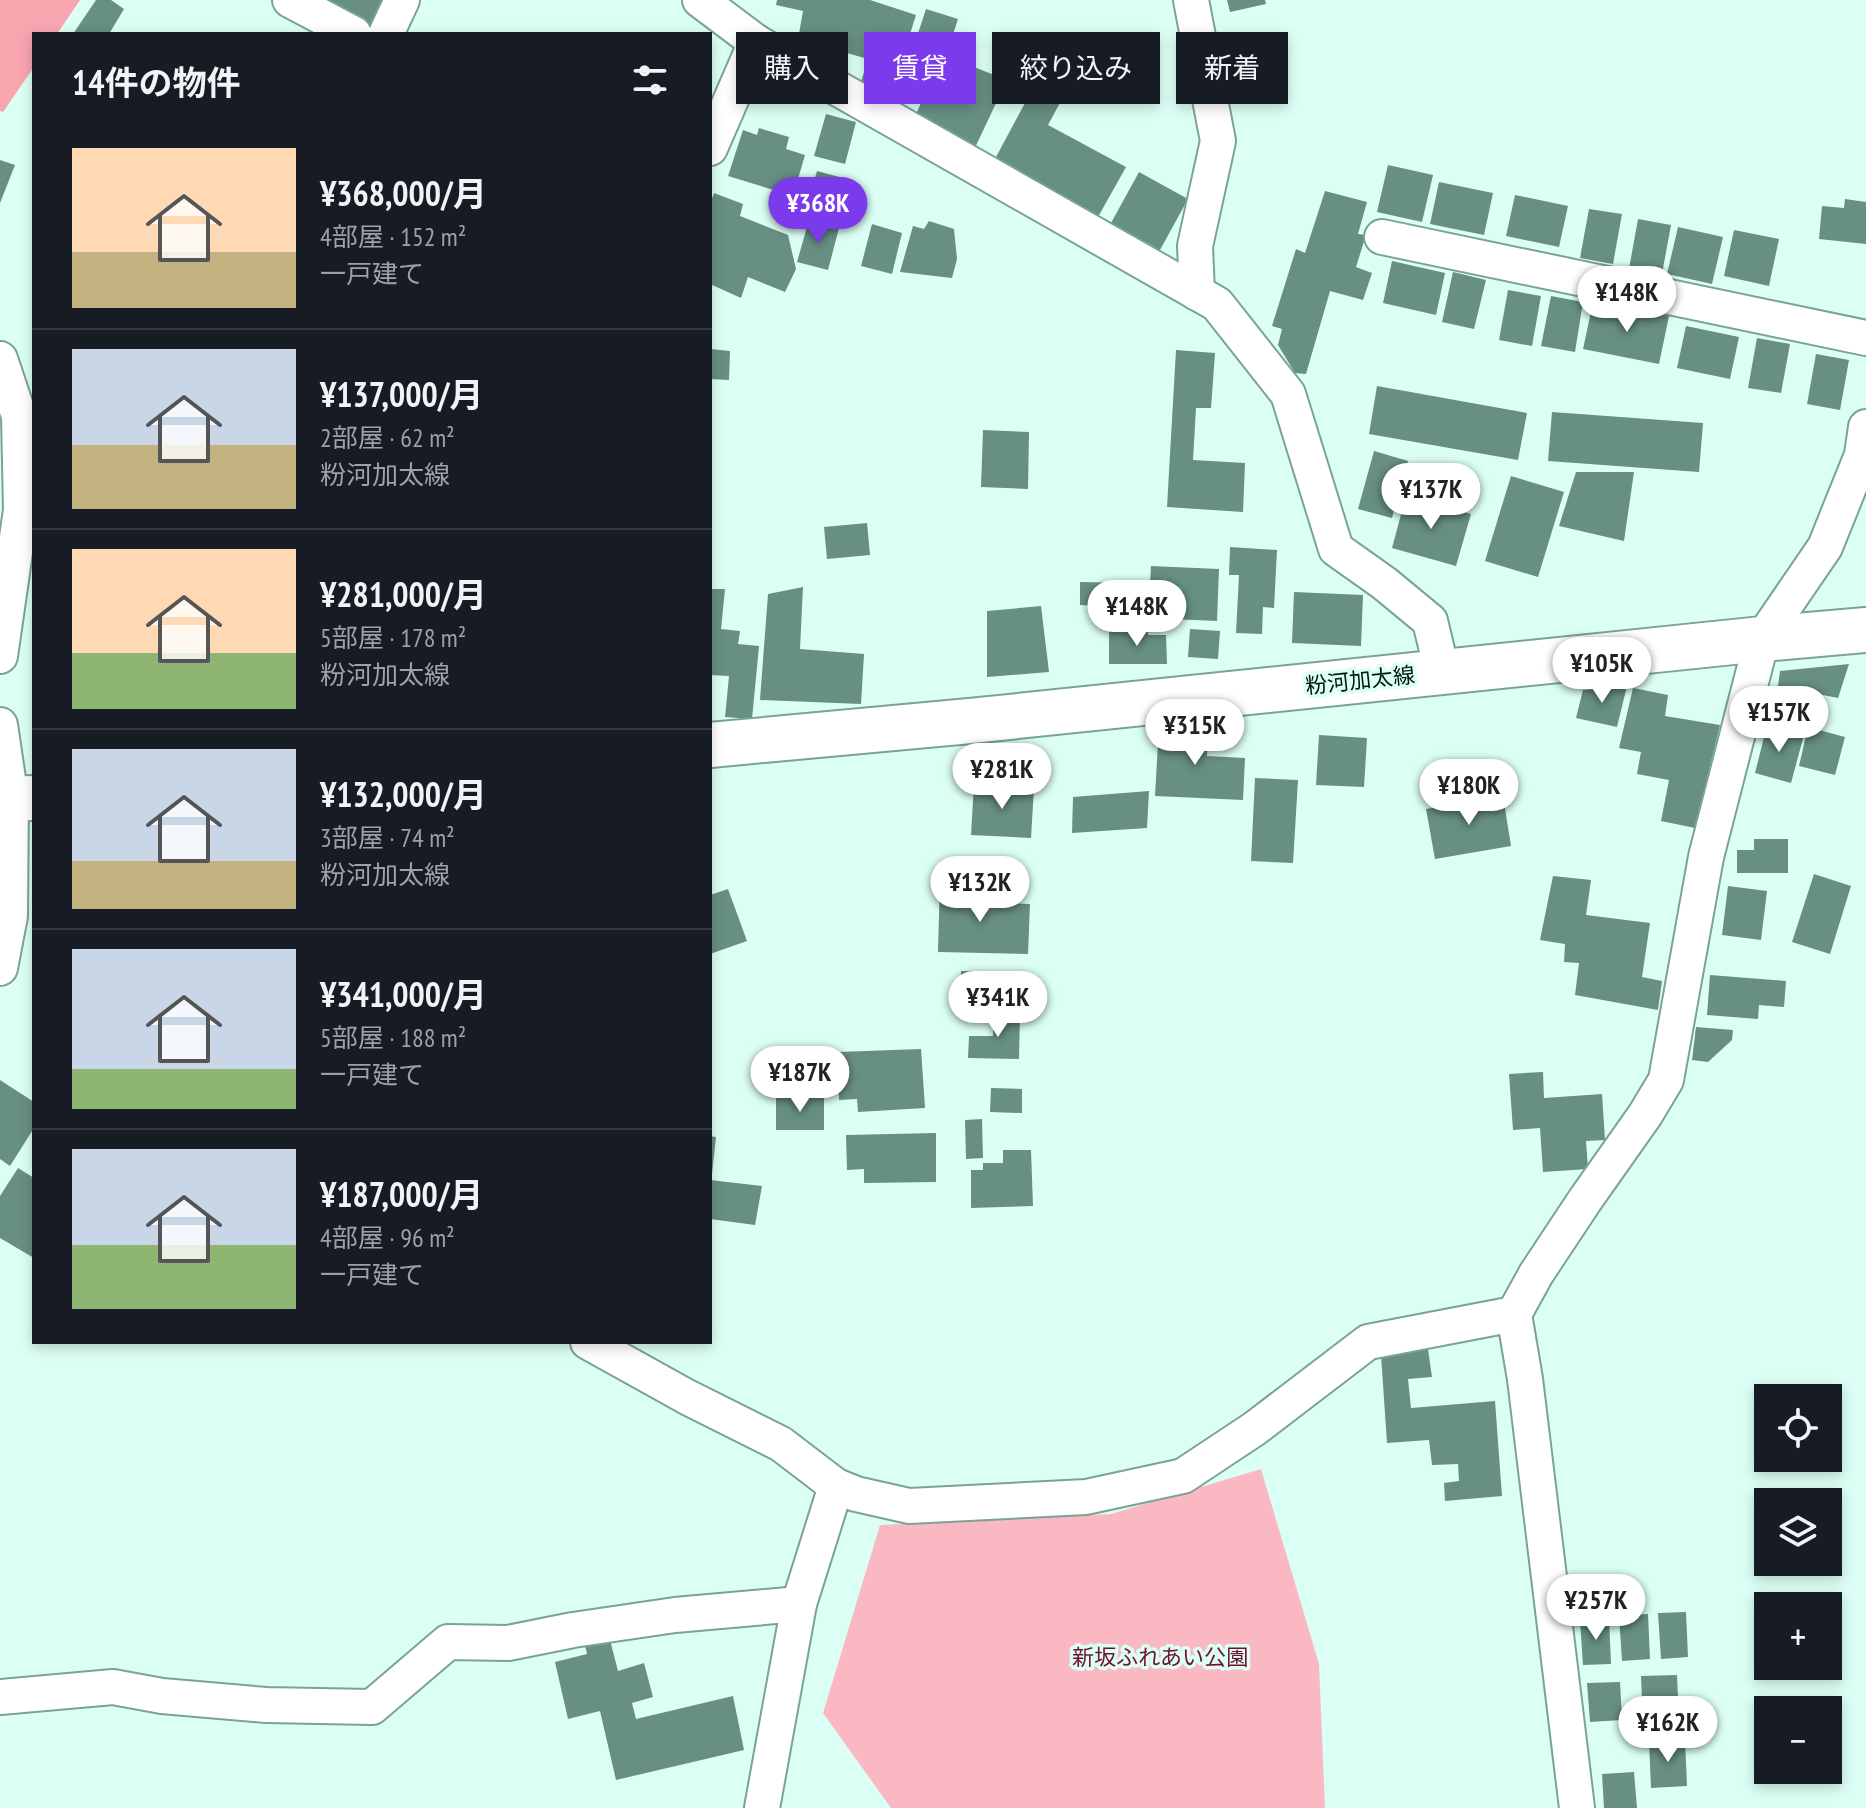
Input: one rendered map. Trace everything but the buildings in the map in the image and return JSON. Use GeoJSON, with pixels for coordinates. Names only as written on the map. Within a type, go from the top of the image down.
{"type":"FeatureCollection","features":[{"type":"Feature","properties":{"kind":"main road","name":"粉河加太線"},"geometry":{"type":"LineString","coordinates":[[712,745],[1866,630]]}},
{"type":"Feature","properties":{"kind":"street"},"geometry":{"type":"LineString","coordinates":[[290,0],[350,32]]}},
{"type":"Feature","properties":{"kind":"street"},"geometry":{"type":"LineString","coordinates":[[387,32],[402,0]]}},
{"type":"Feature","properties":{"kind":"street"},"geometry":{"type":"LineString","coordinates":[[700,0],[743,32]]}},
{"type":"Feature","properties":{"kind":"street"},"geometry":{"type":"LineString","coordinates":[[1191,0],[1218,141],[1195,246],[1197,293]]}},
{"type":"Feature","properties":{"kind":"street"},"geometry":{"type":"LineString","coordinates":[[712,143],[736,88]]}},
{"type":"Feature","properties":{"kind":"street"},"geometry":{"type":"LineString","coordinates":[[848,94],[1217,304],[1288,394],[1336,549],[1430,621],[1442,671]]}},
{"type":"Feature","properties":{"kind":"street"},"geometry":{"type":"LineString","coordinates":[[1382,237],[1866,338]]}},
{"type":"Feature","properties":{"kind":"street"},"geometry":{"type":"LineString","coordinates":[[0,359],[19,416],[21,510],[0,656]]}},
{"type":"Feature","properties":{"kind":"street"},"geometry":{"type":"LineString","coordinates":[[1577,1808],[1525,1379],[1514,1314],[1544,1262],[1666,1080],[1706,857],[1762,639],[1825,547],[1862,455],[1866,427]]}},
{"type":"Feature","properties":{"kind":"street"},"geometry":{"type":"LineString","coordinates":[[0,725],[15,798],[10,916],[0,968]]}},
{"type":"Feature","properties":{"kind":"street"},"geometry":{"type":"LineString","coordinates":[[592,1344],[781,1444],[836,1486],[856,1494],[909,1506],[1086,1497],[1183,1476],[1254,1429],[1368,1342],[1514,1314]]}},
{"type":"Feature","properties":{"kind":"street"},"geometry":{"type":"LineString","coordinates":[[762,1808],[799,1604],[836,1486]]}},
{"type":"Feature","properties":{"kind":"street"},"geometry":{"type":"LineString","coordinates":[[0,1697],[113,1687],[162,1696],[266,1705],[372,1707],[448,1642],[508,1643],[675,1615],[799,1604]]}},
{"type":"Feature","properties":{"kind":"green space","name":"新坂ふれあい公園"},"geometry":{"type":"Polygon","coordinates":[[[1261,1469],[1319,1664],[1325,1808],[891,1808],[823,1713],[880,1525],[1111,1514],[1261,1469]]]}},
{"type":"Feature","properties":{"kind":"shaded area"},"geometry":{"type":"Polygon","coordinates":[[[0,0],[80,0],[58,32],[32,32],[32,70],[3,112],[0,111],[0,0]]]}}]}
